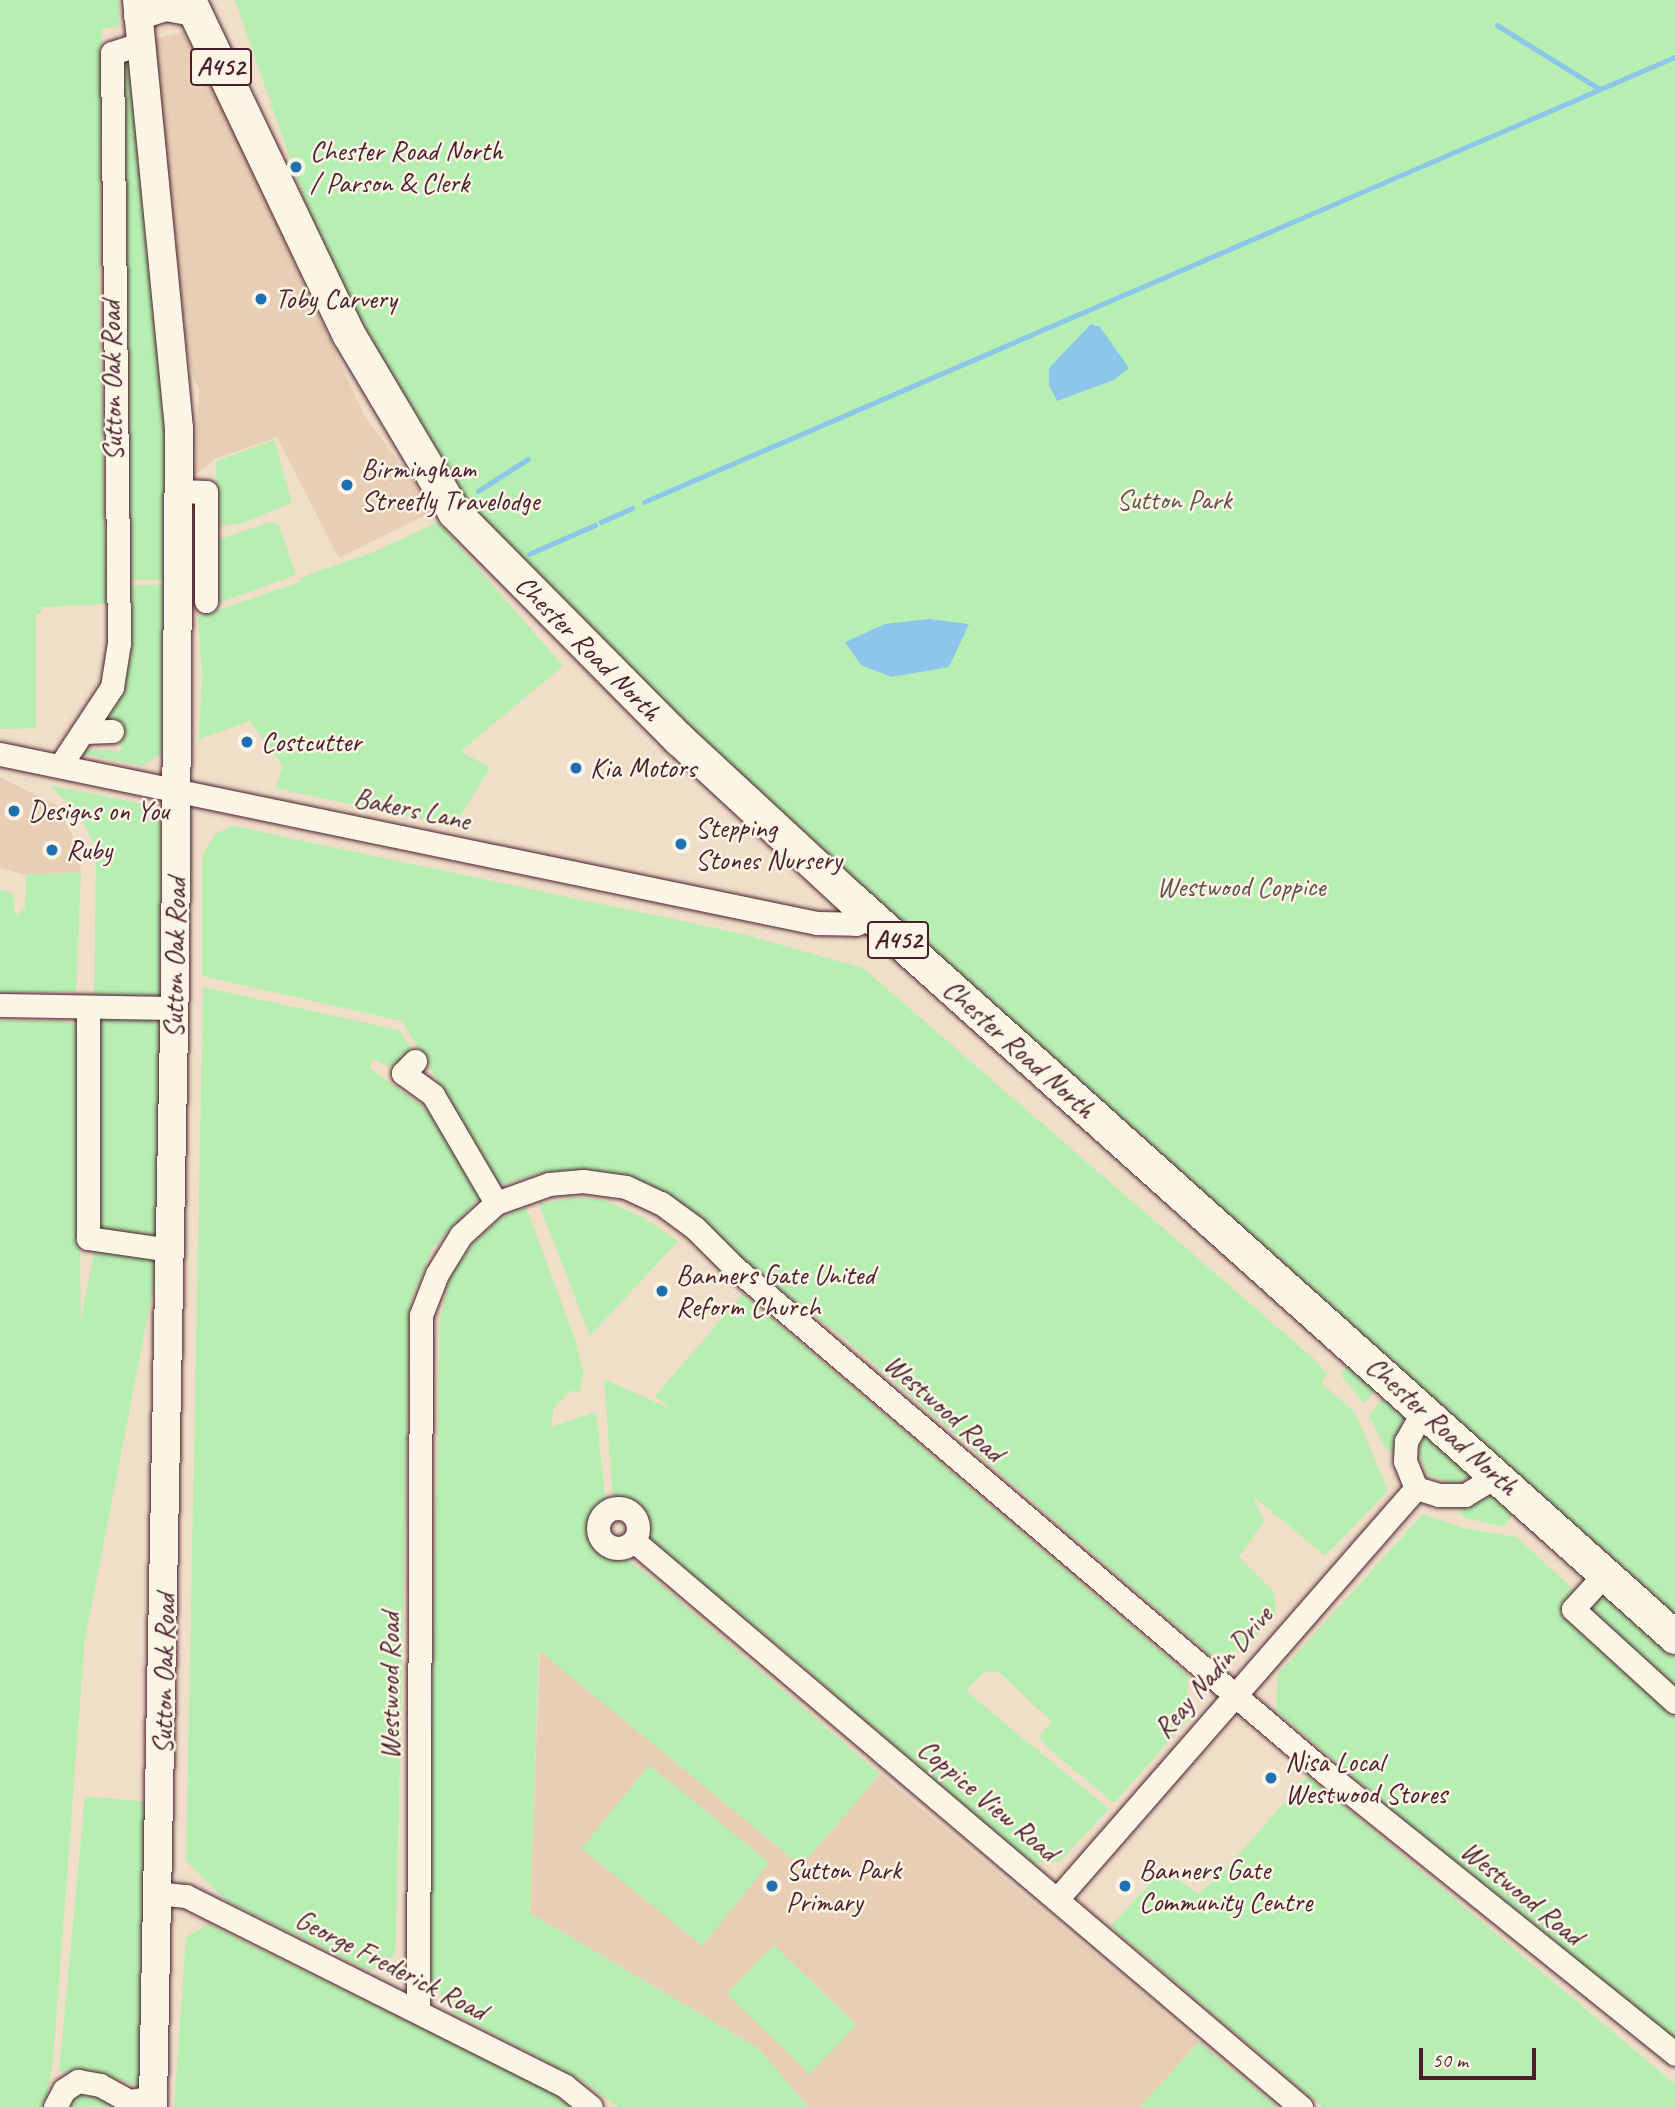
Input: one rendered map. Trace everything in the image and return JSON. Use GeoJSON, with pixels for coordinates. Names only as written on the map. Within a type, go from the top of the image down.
{"type":"FeatureCollection","features":[{"type":"Feature","properties":{"kind":"highway","name":"Chester Road North"},"geometry":{"type":"LineString","coordinates":[[199,4],[306,253],[365,366],[454,512],[679,739],[863,909],[1424,1409],[1675,1637]]}},
{"type":"Feature","properties":{"kind":"main road","name":"Sutton Oak Road"},"geometry":{"type":"LineString","coordinates":[[139,2103],[162,1797],[178,791],[179,428],[138,8],[199,4]]}},
{"type":"Feature","properties":{"kind":"street","name":"Sutton Oak Road"},"geometry":{"type":"LineString","coordinates":[[60,766],[111,687],[119,643],[111,52],[142,43]]}},
{"type":"Feature","properties":{"kind":"street"},"geometry":{"type":"LineString","coordinates":[[178,582],[206,591],[206,492],[179,491]]}},
{"type":"Feature","properties":{"kind":"street"},"geometry":{"type":"LineString","coordinates":[[83,732],[112,731]]}},
{"type":"Feature","properties":{"kind":"street","name":"Bakers Lane"},"geometry":{"type":"LineString","coordinates":[[0,754],[812,919],[847,925],[863,909]]}},
{"type":"Feature","properties":{"kind":"street"},"geometry":{"type":"LineString","coordinates":[[0,1005],[88,1010],[173,1008]]}},
{"type":"Feature","properties":{"kind":"street"},"geometry":{"type":"LineString","coordinates":[[88,1010],[88,1238],[170,1250]]}},
{"type":"Feature","properties":{"kind":"street"},"geometry":{"type":"LineString","coordinates":[[402,1067],[433,1095],[496,1203]]}},
{"type":"Feature","properties":{"kind":"street","name":"Westwood Road"},"geometry":{"type":"LineString","coordinates":[[418,2011],[421,1315],[437,1274],[461,1235],[496,1203],[549,1184],[583,1181],[626,1187],[661,1203],[1233,1694],[1675,2054]]}},
{"type":"Feature","properties":{"kind":"street"},"geometry":{"type":"LineString","coordinates":[[1424,1409],[1406,1441],[1405,1461],[1416,1488],[1439,1496],[1465,1495],[1493,1471]]}},
{"type":"Feature","properties":{"kind":"street","name":"Reay Nadin Drive"},"geometry":{"type":"LineString","coordinates":[[1058,1898],[1233,1694],[1416,1488]]}},
{"type":"Feature","properties":{"kind":"street","name":"Coppice View Road"},"geometry":{"type":"LineString","coordinates":[[634,1541],[1058,1898],[1301,2107]]}},
{"type":"Feature","properties":{"kind":"street"},"geometry":{"type":"LineString","coordinates":[[1604,1575],[1573,1609],[1675,1702]]}},
{"type":"Feature","properties":{"kind":"street","name":"George Frederick Road"},"geometry":{"type":"LineString","coordinates":[[156,1893],[186,1896],[565,2086],[591,2107]]}},
{"type":"Feature","properties":{"kind":"street"},"geometry":{"type":"LineString","coordinates":[[55,2107],[64,2090],[78,2081],[100,2085],[139,2103]]}},
{"type":"Feature","properties":{"kind":"shaded area"},"geometry":{"type":"Polygon","coordinates":[[[184,32],[241,144],[364,415],[434,511],[339,558],[277,437],[215,459],[195,475],[199,389],[191,371],[185,332],[154,39],[184,32]]]}},
{"type":"Feature","properties":{"kind":"shaded area"},"geometry":{"type":"Polygon","coordinates":[[[0,777],[56,805],[78,846],[81,872],[26,875],[0,868],[0,777]]]}},
{"type":"Feature","properties":{"kind":"shaded area","name":"Sutton Park Primary"},"geometry":{"type":"Polygon","coordinates":[[[540,1649],[801,1866],[880,1774],[1199,2042],[1140,2107],[808,2107],[758,2048],[530,1913],[540,1649]]]}},
{"type":"Feature","properties":{"kind":"green space"},"geometry":{"type":"Polygon","coordinates":[[[0,0],[119,0],[119,27],[102,29],[99,307],[107,604],[42,607],[41,614],[36,614],[36,728],[12,729],[0,729],[0,0]]]}},
{"type":"Feature","properties":{"kind":"green space","name":"Sutton Park"},"geometry":{"type":"Polygon","coordinates":[[[235,0],[1675,0],[1675,1619],[874,905],[461,502],[383,380],[323,253],[235,0]]]}},
{"type":"Feature","properties":{"kind":"green space"},"geometry":{"type":"Polygon","coordinates":[[[129,58],[163,328],[170,580],[123,580],[119,61],[129,58]]]}},
{"type":"Feature","properties":{"kind":"green space"},"geometry":{"type":"Polygon","coordinates":[[[274,440],[292,503],[240,524],[217,526],[216,461],[274,440]]]}},
{"type":"Feature","properties":{"kind":"green space"},"geometry":{"type":"Polygon","coordinates":[[[270,522],[279,525],[296,575],[213,605],[215,541],[270,522]]]}},
{"type":"Feature","properties":{"kind":"green space"},"geometry":{"type":"Polygon","coordinates":[[[438,522],[563,666],[461,751],[490,768],[454,826],[275,788],[283,766],[250,721],[199,739],[202,674],[198,617],[300,582],[300,578],[376,551],[438,522]]]}},
{"type":"Feature","properties":{"kind":"green space"},"geometry":{"type":"Polygon","coordinates":[[[170,584],[164,752],[143,766],[77,753],[82,749],[121,751],[120,736],[98,726],[124,685],[123,586],[170,584]]]}},
{"type":"Feature","properties":{"kind":"green space"},"geometry":{"type":"Polygon","coordinates":[[[49,785],[154,806],[162,812],[160,999],[99,999],[94,994],[96,849],[79,814],[49,785]]]}},
{"type":"Feature","properties":{"kind":"green space"},"geometry":{"type":"Polygon","coordinates":[[[233,826],[743,934],[863,968],[1314,1359],[1327,1374],[1321,1383],[1355,1412],[1388,1491],[1325,1556],[1253,1496],[1264,1521],[1239,1557],[1274,1592],[1276,1613],[1245,1650],[1209,1654],[844,1338],[787,1296],[671,1196],[596,1170],[539,1173],[500,1186],[402,1021],[202,976],[202,857],[215,834],[233,826]]]}},
{"type":"Feature","properties":{"kind":"green space"},"geometry":{"type":"Polygon","coordinates":[[[81,872],[76,992],[0,993],[0,890],[13,893],[15,915],[25,909],[26,875],[81,872]]]}},
{"type":"Feature","properties":{"kind":"green space"},"geometry":{"type":"Polygon","coordinates":[[[203,987],[399,1030],[412,1050],[400,1064],[389,1067],[373,1059],[369,1068],[420,1104],[440,1125],[480,1198],[432,1249],[410,1302],[395,1955],[370,1971],[227,1901],[186,1861],[203,987]]]}},
{"type":"Feature","properties":{"kind":"green space"},"geometry":{"type":"Polygon","coordinates":[[[98,1018],[163,1021],[161,1229],[156,1241],[96,1230],[98,1018]]]}},
{"type":"Feature","properties":{"kind":"green space"},"geometry":{"type":"Polygon","coordinates":[[[0,1021],[63,1021],[78,1026],[84,1650],[53,2062],[45,2107],[0,2107],[0,1021]]]}},
{"type":"Feature","properties":{"kind":"green space"},"geometry":{"type":"Polygon","coordinates":[[[577,1197],[607,1201],[644,1218],[678,1241],[590,1336],[539,1204],[577,1197]]]}},
{"type":"Feature","properties":{"kind":"green space"},"geometry":{"type":"Polygon","coordinates":[[[526,1207],[576,1342],[583,1373],[580,1392],[570,1391],[554,1408],[551,1427],[596,1412],[606,1505],[589,1519],[591,1539],[600,1549],[617,1552],[661,1585],[880,1774],[801,1866],[539,1650],[530,1913],[758,2048],[808,2107],[618,2107],[581,2080],[449,2010],[426,1972],[440,1320],[450,1276],[475,1240],[499,1219],[526,1207]]]}},
{"type":"Feature","properties":{"kind":"green space"},"geometry":{"type":"Polygon","coordinates":[[[95,1247],[159,1259],[56,1787],[0,1776],[0,1736],[95,1247]]]}},
{"type":"Feature","properties":{"kind":"green space"},"geometry":{"type":"Polygon","coordinates":[[[743,1294],[1188,1675],[1187,1721],[1114,1803],[1049,1749],[1039,1736],[1052,1722],[999,1672],[984,1672],[966,1691],[1109,1809],[1059,1862],[1033,1863],[1007,1844],[778,1645],[657,1549],[639,1529],[634,1511],[613,1502],[604,1379],[671,1409],[655,1396],[743,1294]]]}},
{"type":"Feature","properties":{"kind":"green space"},"geometry":{"type":"Polygon","coordinates":[[[1352,1361],[1379,1385],[1364,1404],[1340,1374],[1352,1361]]]}},
{"type":"Feature","properties":{"kind":"green space"},"geometry":{"type":"Polygon","coordinates":[[[1387,1393],[1405,1411],[1399,1458],[1384,1447],[1369,1415],[1387,1393]]]}},
{"type":"Feature","properties":{"kind":"green space"},"geometry":{"type":"Polygon","coordinates":[[[1426,1427],[1479,1473],[1454,1485],[1427,1474],[1417,1449],[1426,1427]]]}},
{"type":"Feature","properties":{"kind":"green space"},"geometry":{"type":"Polygon","coordinates":[[[1487,1490],[1517,1509],[1504,1527],[1465,1518],[1452,1502],[1487,1490]]]}},
{"type":"Feature","properties":{"kind":"green space"},"geometry":{"type":"Polygon","coordinates":[[[1423,1514],[1463,1528],[1517,1537],[1577,1593],[1560,1611],[1675,1717],[1675,2043],[1421,1836],[1276,1710],[1278,1674],[1423,1514]]]}},
{"type":"Feature","properties":{"kind":"green space"},"geometry":{"type":"Polygon","coordinates":[[[1601,1593],[1675,1659],[1675,1694],[1583,1603],[1601,1593]]]}},
{"type":"Feature","properties":{"kind":"green space"},"geometry":{"type":"Polygon","coordinates":[[[649,1765],[769,1863],[702,1946],[582,1848],[649,1765]]]}},
{"type":"Feature","properties":{"kind":"green space"},"geometry":{"type":"Polygon","coordinates":[[[1308,1776],[1675,2084],[1675,2107],[1322,2107],[1110,1926],[1164,1869],[1198,1894],[1223,1872],[1308,1776]]]}},
{"type":"Feature","properties":{"kind":"green space"},"geometry":{"type":"Polygon","coordinates":[[[85,1796],[151,1802],[142,2087],[107,2076],[59,2072],[85,1796]]]}},
{"type":"Feature","properties":{"kind":"green space"},"geometry":{"type":"Polygon","coordinates":[[[208,1924],[549,2091],[572,2107],[174,2107],[186,1937],[208,1924]]]}},
{"type":"Feature","properties":{"kind":"green space"},"geometry":{"type":"Polygon","coordinates":[[[774,1945],[857,2025],[809,2074],[727,1994],[774,1945]]]}},
{"type":"Feature","properties":{"kind":"green space"},"geometry":{"type":"Polygon","coordinates":[[[1199,2042],[1262,2094],[1277,2107],[1140,2107],[1199,2042]]]}},
{"type":"Feature","properties":{"kind":"green space"},"geometry":{"type":"Polygon","coordinates":[[[85,2085],[116,2106],[61,2107],[85,2085]]]}},
{"type":"Feature","properties":{"kind":"water"},"geometry":{"type":"Polygon","coordinates":[[[1091,324],[1100,327],[1129,368],[1114,380],[1057,401],[1049,385],[1049,368],[1091,324]]]}},
{"type":"Feature","properties":{"kind":"water"},"geometry":{"type":"Polygon","coordinates":[[[929,619],[969,624],[949,667],[891,677],[861,665],[845,642],[885,624],[929,619]]]}},
{"type":"Feature","properties":{"kind":"waterway"},"geometry":{"type":"LineString","coordinates":[[1497,25],[1600,89]]}},
{"type":"Feature","properties":{"kind":"waterway"},"geometry":{"type":"LineString","coordinates":[[644,502],[1675,57]]}},
{"type":"Feature","properties":{"kind":"waterway"},"geometry":{"type":"LineString","coordinates":[[478,491],[528,459]]}},
{"type":"Feature","properties":{"kind":"waterway"},"geometry":{"type":"LineString","coordinates":[[601,522],[632,508]]}},
{"type":"Feature","properties":{"kind":"waterway"},"geometry":{"type":"LineString","coordinates":[[529,554],[595,525]]}},
{"type":"Feature","properties":{"kind":"place","name":"Chester Road North / Parson & Clerk"},"geometry":{"type":"Point","coordinates":[296,167]}},
{"type":"Feature","properties":{"kind":"place","name":"Toby Carvery"},"geometry":{"type":"Point","coordinates":[261,299]}},
{"type":"Feature","properties":{"kind":"place","name":"Birmingham Streetly Travelodge"},"geometry":{"type":"Point","coordinates":[347,485]}},
{"type":"Feature","properties":{"kind":"place","name":"Costcutter"},"geometry":{"type":"Point","coordinates":[247,742]}},
{"type":"Feature","properties":{"kind":"place","name":"Kia Motors"},"geometry":{"type":"Point","coordinates":[576,768]}},
{"type":"Feature","properties":{"kind":"place","name":"Designs on You"},"geometry":{"type":"Point","coordinates":[14,811]}},
{"type":"Feature","properties":{"kind":"place","name":"Stepping Stones Nursery"},"geometry":{"type":"Point","coordinates":[681,844]}},
{"type":"Feature","properties":{"kind":"place","name":"Ruby"},"geometry":{"type":"Point","coordinates":[52,850]}},
{"type":"Feature","properties":{"kind":"place","name":"Banners Gate United Reform Church"},"geometry":{"type":"Point","coordinates":[662,1291]}},
{"type":"Feature","properties":{"kind":"place","name":"Nisa Local Westwood Stores"},"geometry":{"type":"Point","coordinates":[1271,1778]}},
{"type":"Feature","properties":{"kind":"place","name":"Sutton Park Primary"},"geometry":{"type":"Point","coordinates":[772,1886]}},
{"type":"Feature","properties":{"kind":"place","name":"Banners Gate Community Centre"},"geometry":{"type":"Point","coordinates":[1125,1886]}},
{"type":"Feature","properties":{"kind":"park label","name":"Westwood Coppice"},"geometry":{"type":"Point","coordinates":[1241,887]}}]}
